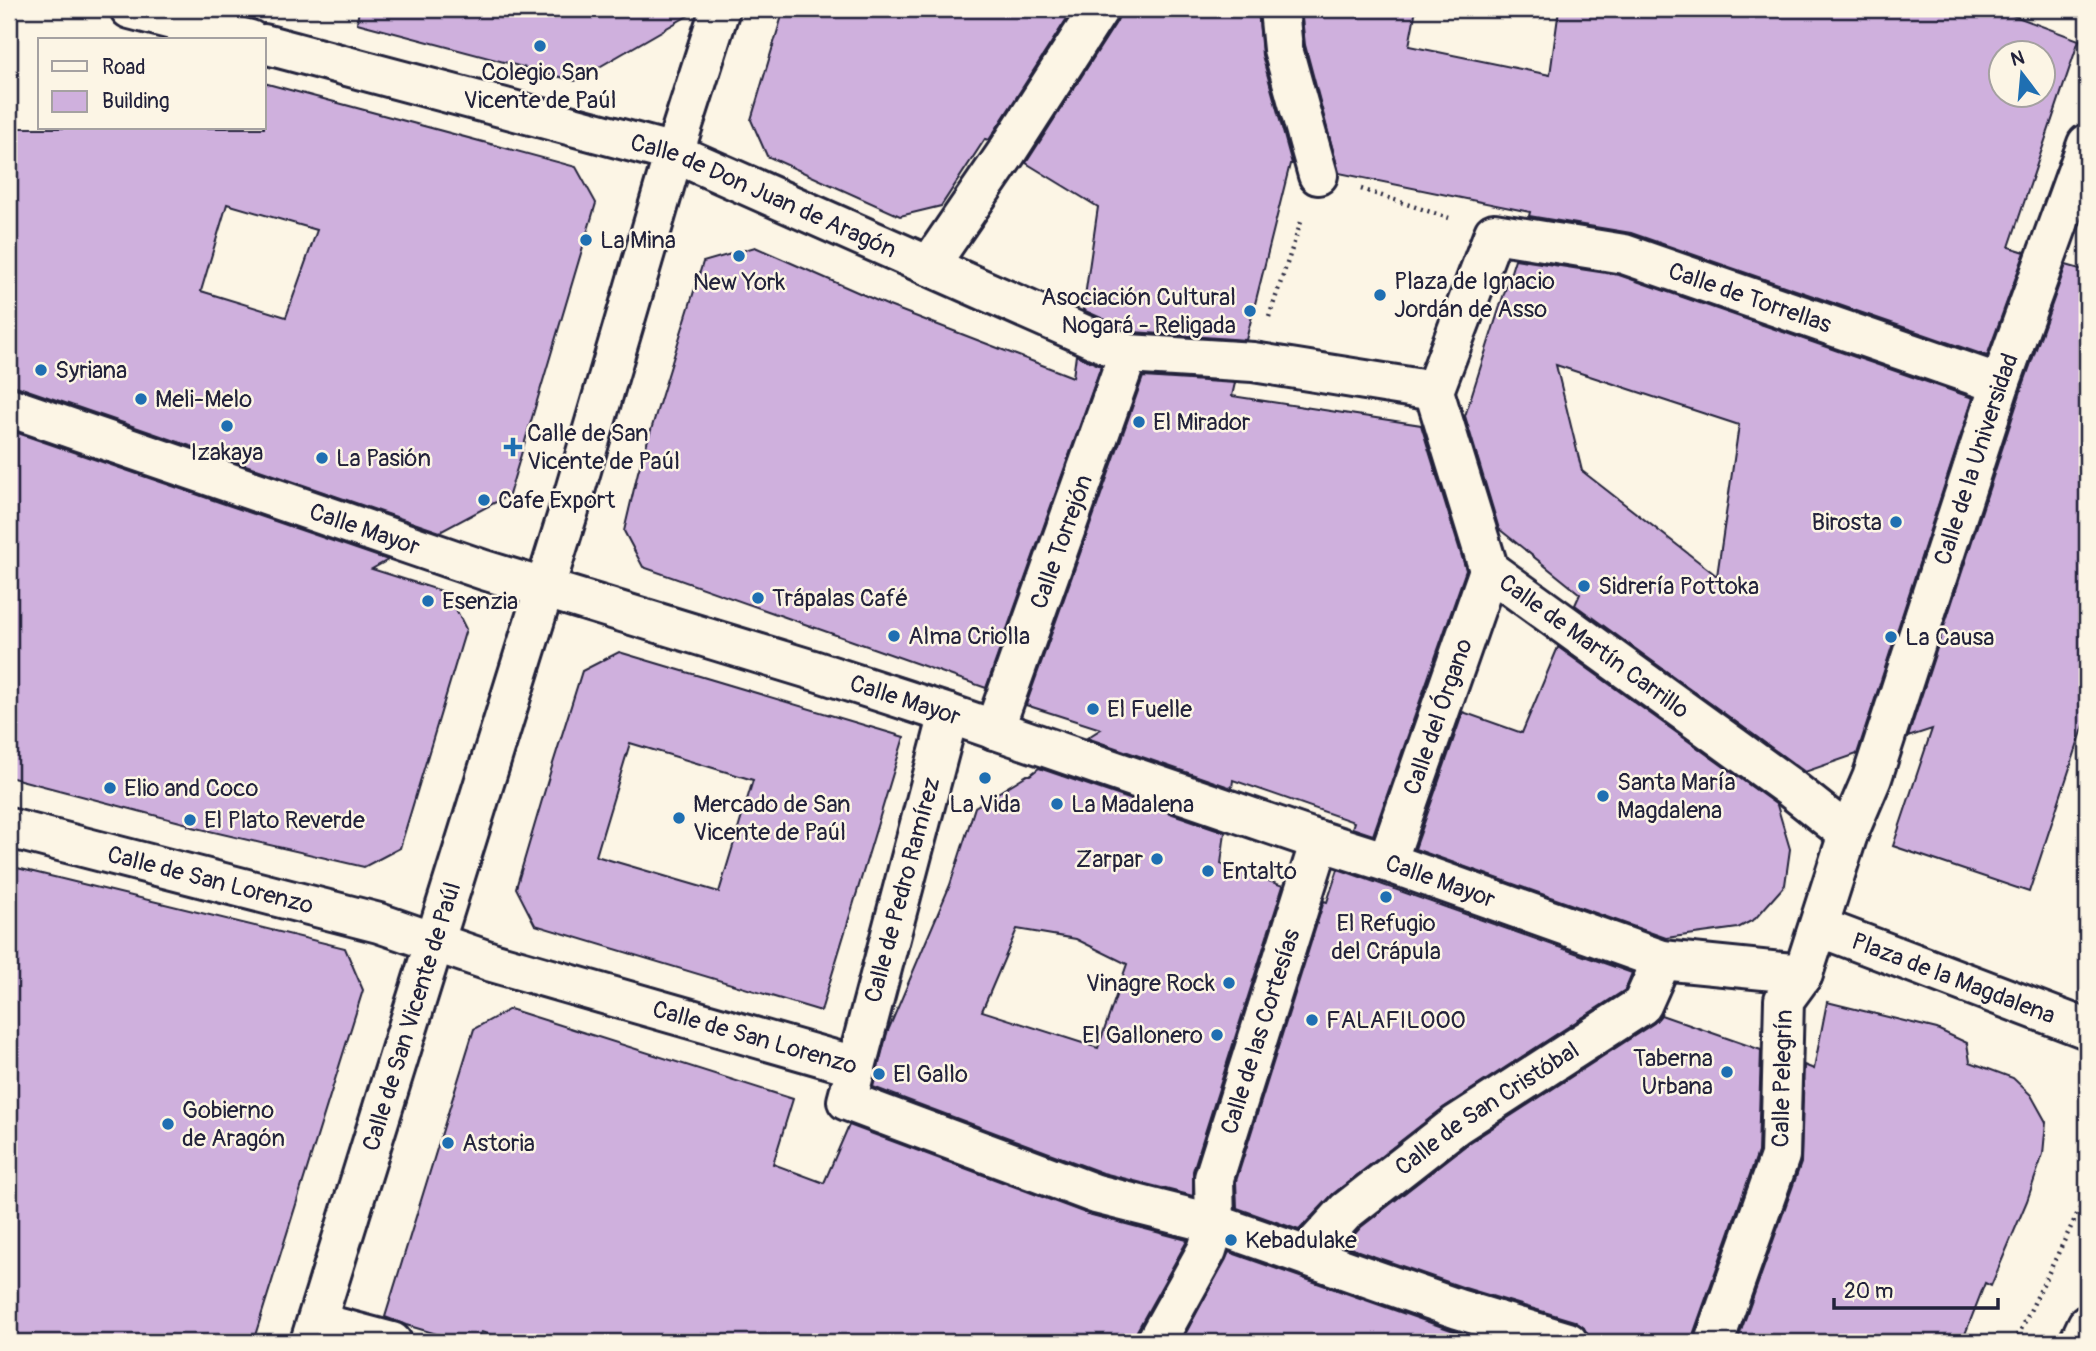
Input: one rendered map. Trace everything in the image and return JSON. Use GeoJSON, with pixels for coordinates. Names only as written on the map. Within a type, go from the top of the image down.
{"type":"FeatureCollection","features":[{"type":"Feature","properties":{"kind":"street"},"geometry":{"type":"LineString","coordinates":[[130,9],[242,38]]}},
{"type":"Feature","properties":{"kind":"street","name":"Calle de San Vicente de Paúl"},"geometry":{"type":"LineString","coordinates":[[314,1332],[720,9]]}},
{"type":"Feature","properties":{"kind":"street"},"geometry":{"type":"LineString","coordinates":[[929,266],[1007,152],[1099,9]]}},
{"type":"Feature","properties":{"kind":"street"},"geometry":{"type":"LineString","coordinates":[[1279,9],[1283,49],[1318,175]]}},
{"type":"Feature","properties":{"kind":"street","name":"Calle de Don Juan de Aragón"},"geometry":{"type":"LineString","coordinates":[[266,45],[674,153],[1128,354],[1253,362]]}},
{"type":"Feature","properties":{"kind":"street","name":"Calle de la Universidad"},"geometry":{"type":"LineString","coordinates":[[1872,778],[2000,384],[2087,144]]}},
{"type":"Feature","properties":{"kind":"street"},"geometry":{"type":"LineString","coordinates":[[1253,362],[1434,391],[1494,233]]}},
{"type":"Feature","properties":{"kind":"street","name":"Calle de Torrellas"},"geometry":{"type":"LineString","coordinates":[[1494,233],[1625,254],[2000,384]]}},
{"type":"Feature","properties":{"kind":"street","name":"Calle Torrejón"},"geometry":{"type":"LineString","coordinates":[[995,730],[1128,354]]}},
{"type":"Feature","properties":{"kind":"street","name":"Calle de Martín Carrillo"},"geometry":{"type":"LineString","coordinates":[[1434,391],[1489,570],[1789,787],[1848,834]]}},
{"type":"Feature","properties":{"kind":"street","name":"Calle Mayor"},"geometry":{"type":"LineString","coordinates":[[9,407],[544,589],[949,714],[1387,862],[1662,960],[1803,974]]}},
{"type":"Feature","properties":{"kind":"street","name":"Calle del Órgano"},"geometry":{"type":"LineString","coordinates":[[1387,862],[1489,570]]}},
{"type":"Feature","properties":{"kind":"street","name":"Calle de Pedro Ramírez"},"geometry":{"type":"LineString","coordinates":[[855,1066],[949,714]]}},
{"type":"Feature","properties":{"kind":"street","name":"Calle Pelegrín"},"geometry":{"type":"LineString","coordinates":[[1714,1342],[1780,1156],[1784,1000],[1803,974],[1848,834],[1872,778]]}},
{"type":"Feature","properties":{"kind":"street","name":"Calle de San Lorenzo"},"geometry":{"type":"LineString","coordinates":[[9,828],[379,923],[492,962],[855,1066],[847,1101],[1096,1194],[1215,1224],[1458,1309],[1568,1342]]}},
{"type":"Feature","properties":{"kind":"street","name":"Calle de las Cortesías"},"geometry":{"type":"LineString","coordinates":[[1215,1224],[1214,1178],[1320,841]]}},
{"type":"Feature","properties":{"kind":"street","name":"Plaza de la Magdalena"},"geometry":{"type":"LineString","coordinates":[[1819,927],[2087,1029]]}},
{"type":"Feature","properties":{"kind":"street","name":"Calle de San Cristóbal"},"geometry":{"type":"LineString","coordinates":[[1306,1255],[1346,1211],[1456,1125],[1642,1005],[1662,960]]}},
{"type":"Feature","properties":{"kind":"street"},"geometry":{"type":"LineString","coordinates":[[1156,1342],[1207,1250],[1215,1224]]}},
{"type":"Feature","properties":{"kind":"street"},"geometry":{"type":"LineString","coordinates":[[2079,1342],[2087,1325]]}},
{"type":"Feature","properties":{"kind":"street"},"geometry":{"type":"LineString","coordinates":[[314,1332],[391,1342]]}},
{"type":"Feature","properties":{"kind":"path"},"geometry":{"type":"LineString","coordinates":[[1253,362],[1318,175],[1494,233]]}},
{"type":"Feature","properties":{"kind":"path"},"geometry":{"type":"LineString","coordinates":[[2015,1342],[2087,1194]]}},
{"type":"Feature","properties":{"kind":"building","name":"Colegio San Vicente de Paúl"},"geometry":{"type":"Polygon","coordinates":[[[359,9],[697,9],[575,81],[357,23],[359,9]]]}},
{"type":"Feature","properties":{"kind":"building"},"geometry":{"type":"Polygon","coordinates":[[[784,9],[1073,9],[989,140],[985,139],[941,206],[900,216],[767,156],[751,120],[784,9]]]}},
{"type":"Feature","properties":{"kind":"building"},"geometry":{"type":"Polygon","coordinates":[[[1121,9],[1258,9],[1262,55],[1292,164],[1246,340],[1133,332],[1083,310],[1098,207],[1026,163],[1117,21],[1121,9]]]}},
{"type":"Feature","properties":{"kind":"building"},"geometry":{"type":"Polygon","coordinates":[[[1301,9],[1416,9],[1409,46],[1550,75],[1559,9],[1996,9],[2079,40],[2058,102],[2058,38],[1988,38],[1988,108],[2056,108],[2009,247],[2025,252],[1987,356],[1631,233],[1529,216],[1530,212],[1339,173],[1305,45],[1301,9]]]}},
{"type":"Feature","properties":{"kind":"building"},"geometry":{"type":"Polygon","coordinates":[[[266,84],[576,167],[596,203],[509,495],[440,532],[16,386],[9,386],[9,128],[266,130],[266,84]],[[227,204],[201,291],[286,317],[317,230],[227,204]]]}},
{"type":"Feature","properties":{"kind":"building"},"geometry":{"type":"Polygon","coordinates":[[[755,247],[889,306],[1073,377],[1076,355],[1101,366],[986,688],[643,567],[624,531],[638,472],[703,262],[755,247]]]}},
{"type":"Feature","properties":{"kind":"building"},"geometry":{"type":"Polygon","coordinates":[[[1515,259],[1619,275],[1973,398],[1857,754],[1805,772],[1575,605],[1580,594],[1499,529],[1465,416],[1515,259]],[[1556,365],[1582,471],[1717,576],[1739,425],[1556,365]]]}},
{"type":"Feature","properties":{"kind":"building"},"geometry":{"type":"Polygon","coordinates":[[[2066,265],[2087,271],[2087,716],[2029,892],[1893,846],[1932,729],[1908,737],[2021,391],[2066,265]]]}},
{"type":"Feature","properties":{"kind":"building"},"geometry":{"type":"Polygon","coordinates":[[[1143,377],[1235,383],[1232,396],[1421,425],[1466,570],[1373,835],[1352,828],[1354,822],[1233,780],[1232,788],[1087,738],[1101,729],[1026,705],[1143,377]]]}},
{"type":"Feature","properties":{"kind":"building"},"geometry":{"type":"Polygon","coordinates":[[[9,430],[388,560],[372,569],[448,593],[466,629],[400,848],[364,867],[188,826],[9,777],[9,430]]]}},
{"type":"Feature","properties":{"kind":"building","name":"Santa María Magdalena"},"geometry":{"type":"Polygon","coordinates":[[[1558,647],[1777,805],[1790,849],[1785,885],[1755,919],[1738,928],[1666,938],[1415,849],[1463,712],[1522,733],[1558,647]]]}},
{"type":"Feature","properties":{"kind":"building"},"geometry":{"type":"Polygon","coordinates":[[[619,652],[904,737],[821,1011],[535,925],[516,888],[582,671],[619,652]],[[630,743],[596,856],[719,892],[753,780],[630,743]]]}},
{"type":"Feature","properties":{"kind":"building"},"geometry":{"type":"Polygon","coordinates":[[[1039,768],[1225,832],[1221,864],[1283,886],[1193,1171],[1193,1196],[1103,1173],[873,1087],[887,1033],[950,885],[975,807],[1039,768]],[[1017,929],[982,1011],[1098,1048],[1127,964],[1076,939],[1017,929]]]}},
{"type":"Feature","properties":{"kind":"building","name":"Gobierno de Aragón"},"geometry":{"type":"Polygon","coordinates":[[[9,866],[345,948],[363,990],[253,1342],[9,1342],[9,866]]]}},
{"type":"Feature","properties":{"kind":"building"},"geometry":{"type":"Polygon","coordinates":[[[1338,869],[1632,973],[1625,990],[1443,1108],[1333,1194],[1299,1230],[1237,1208],[1236,1181],[1324,901],[1327,902],[1338,869]]]}},
{"type":"Feature","properties":{"kind":"building"},"geometry":{"type":"Polygon","coordinates":[[[1827,1002],[1937,1029],[1967,1043],[1970,1062],[2013,1078],[2031,1095],[2046,1122],[2043,1154],[2027,1201],[1991,1286],[1985,1283],[1962,1342],[1737,1342],[1801,1163],[1804,1065],[1814,1069],[1827,1002]]]}},
{"type":"Feature","properties":{"kind":"building"},"geometry":{"type":"Polygon","coordinates":[[[510,1009],[793,1099],[773,1164],[824,1183],[849,1125],[1088,1214],[1187,1241],[1137,1331],[1134,1342],[516,1342],[481,1332],[478,1342],[464,1342],[406,1325],[385,1317],[474,1029],[510,1009]]]}},
{"type":"Feature","properties":{"kind":"building"},"geometry":{"type":"Polygon","coordinates":[[[1661,1015],[1761,1050],[1758,1152],[1693,1335],[1693,1342],[1589,1342],[1584,1328],[1574,1321],[1465,1288],[1344,1246],[1361,1227],[1469,1143],[1654,1023],[1661,1015]]]}},
{"type":"Feature","properties":{"kind":"building"},"geometry":{"type":"Polygon","coordinates":[[[1229,1252],[1451,1330],[1493,1342],[1181,1342],[1229,1252]]]}},
{"type":"Feature","properties":{"kind":"place","name":"Colegio San Vicente de Paúl"},"geometry":{"type":"Point","coordinates":[540,46]}},
{"type":"Feature","properties":{"kind":"place","name":"La Mina"},"geometry":{"type":"Point","coordinates":[586,240]}},
{"type":"Feature","properties":{"kind":"place","name":"New York"},"geometry":{"type":"Point","coordinates":[739,256]}},
{"type":"Feature","properties":{"kind":"place","name":"Plaza de Ignacio Jordán de Asso"},"geometry":{"type":"Point","coordinates":[1380,295]}},
{"type":"Feature","properties":{"kind":"place","name":"Asociación Cultural Nogará - Religada"},"geometry":{"type":"Point","coordinates":[1250,311]}},
{"type":"Feature","properties":{"kind":"place","name":"Syriana"},"geometry":{"type":"Point","coordinates":[41,370]}},
{"type":"Feature","properties":{"kind":"place","name":"Meli-Melo"},"geometry":{"type":"Point","coordinates":[141,399]}},
{"type":"Feature","properties":{"kind":"place","name":"El Mirador"},"geometry":{"type":"Point","coordinates":[1139,422]}},
{"type":"Feature","properties":{"kind":"place","name":"Izakaya"},"geometry":{"type":"Point","coordinates":[227,426]}},
{"type":"Feature","properties":{"kind":"place","name":"Calle de San Vicente de Paúl"},"geometry":{"type":"Point","coordinates":[513,447]}},
{"type":"Feature","properties":{"kind":"place","name":"La Pasión"},"geometry":{"type":"Point","coordinates":[322,458]}},
{"type":"Feature","properties":{"kind":"place","name":"Cafe Export"},"geometry":{"type":"Point","coordinates":[484,500]}},
{"type":"Feature","properties":{"kind":"place","name":"Birosta"},"geometry":{"type":"Point","coordinates":[1896,522]}},
{"type":"Feature","properties":{"kind":"place","name":"Sidrería Pottoka"},"geometry":{"type":"Point","coordinates":[1584,586]}},
{"type":"Feature","properties":{"kind":"place","name":"Trápalas Café"},"geometry":{"type":"Point","coordinates":[758,598]}},
{"type":"Feature","properties":{"kind":"place","name":"Esenzia"},"geometry":{"type":"Point","coordinates":[428,601]}},
{"type":"Feature","properties":{"kind":"place","name":"Alma Criolla"},"geometry":{"type":"Point","coordinates":[894,636]}},
{"type":"Feature","properties":{"kind":"place","name":"La Causa"},"geometry":{"type":"Point","coordinates":[1891,637]}},
{"type":"Feature","properties":{"kind":"place","name":"El Fuelle"},"geometry":{"type":"Point","coordinates":[1093,709]}},
{"type":"Feature","properties":{"kind":"place","name":"La Vida"},"geometry":{"type":"Point","coordinates":[985,778]}},
{"type":"Feature","properties":{"kind":"place","name":"Elio and Coco"},"geometry":{"type":"Point","coordinates":[110,788]}},
{"type":"Feature","properties":{"kind":"place","name":"Santa María Magdalena"},"geometry":{"type":"Point","coordinates":[1603,796]}},
{"type":"Feature","properties":{"kind":"place","name":"La Madalena"},"geometry":{"type":"Point","coordinates":[1057,804]}},
{"type":"Feature","properties":{"kind":"place","name":"Mercado de San Vicente de Paúl"},"geometry":{"type":"Point","coordinates":[679,818]}},
{"type":"Feature","properties":{"kind":"place","name":"El Plato Reverde"},"geometry":{"type":"Point","coordinates":[190,820]}},
{"type":"Feature","properties":{"kind":"place","name":"Zarpar"},"geometry":{"type":"Point","coordinates":[1157,859]}},
{"type":"Feature","properties":{"kind":"place","name":"Entalto"},"geometry":{"type":"Point","coordinates":[1208,871]}},
{"type":"Feature","properties":{"kind":"place","name":"El Refugio del Crápula"},"geometry":{"type":"Point","coordinates":[1386,897]}},
{"type":"Feature","properties":{"kind":"place","name":"Vinagre Rock"},"geometry":{"type":"Point","coordinates":[1229,983]}},
{"type":"Feature","properties":{"kind":"place","name":"FALAFILOOO"},"geometry":{"type":"Point","coordinates":[1312,1020]}},
{"type":"Feature","properties":{"kind":"place","name":"El Gallonero"},"geometry":{"type":"Point","coordinates":[1217,1035]}},
{"type":"Feature","properties":{"kind":"place","name":"Taberna Urbana"},"geometry":{"type":"Point","coordinates":[1727,1072]}},
{"type":"Feature","properties":{"kind":"place","name":"El Gallo"},"geometry":{"type":"Point","coordinates":[879,1074]}},
{"type":"Feature","properties":{"kind":"place","name":"Gobierno de Aragón"},"geometry":{"type":"Point","coordinates":[168,1124]}},
{"type":"Feature","properties":{"kind":"place","name":"Astoria"},"geometry":{"type":"Point","coordinates":[448,1143]}},
{"type":"Feature","properties":{"kind":"place","name":"Kebadulake"},"geometry":{"type":"Point","coordinates":[1231,1240]}}]}
